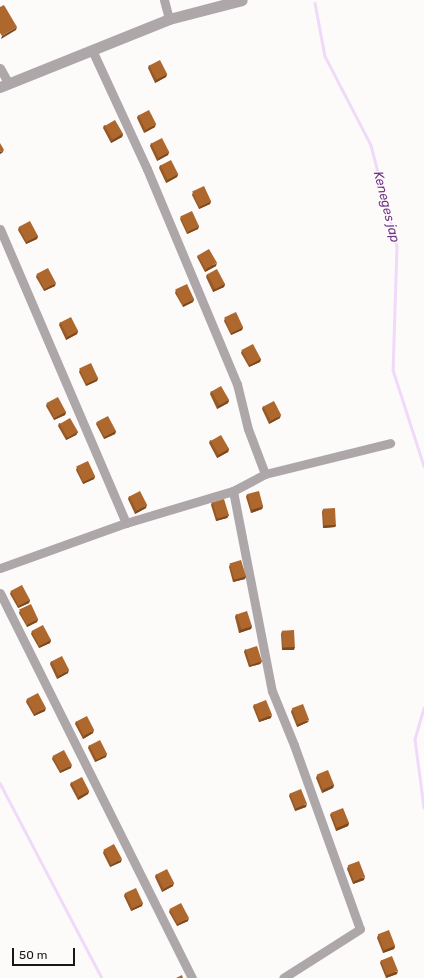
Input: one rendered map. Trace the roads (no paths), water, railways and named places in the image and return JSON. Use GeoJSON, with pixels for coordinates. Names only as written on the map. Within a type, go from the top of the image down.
{"type":"FeatureCollection","features":[{"type":"Feature","properties":{"kind":"street"},"geometry":{"type":"LineString","coordinates":[[164,0],[169,19]]}},
{"type":"Feature","properties":{"kind":"street"},"geometry":{"type":"LineString","coordinates":[[0,68],[5,86],[169,19],[242,0]]}},
{"type":"Feature","properties":{"kind":"street"},"geometry":{"type":"LineString","coordinates":[[92,50],[146,169],[237,384],[248,429],[265,474]]}},
{"type":"Feature","properties":{"kind":"street"},"geometry":{"type":"LineString","coordinates":[[0,229],[126,522]]}},
{"type":"Feature","properties":{"kind":"street"},"geometry":{"type":"LineString","coordinates":[[0,568],[126,522],[233,490],[265,474],[390,443]]}},
{"type":"Feature","properties":{"kind":"street"},"geometry":{"type":"LineString","coordinates":[[233,490],[272,691],[294,745],[360,929],[283,978]]}},
{"type":"Feature","properties":{"kind":"street"},"geometry":{"type":"LineString","coordinates":[[0,593],[192,978]]}},
{"type":"Feature","properties":{"kind":"waterway","name":"Keneges jap"},"geometry":{"type":"LineString","coordinates":[[315,3],[325,56],[371,145],[397,246],[393,370],[424,466]]}},
{"type":"Feature","properties":{"kind":"waterway","name":"Keneges jap"},"geometry":{"type":"LineString","coordinates":[[424,708],[415,739],[424,807]]}},
{"type":"Feature","properties":{"kind":"waterway"},"geometry":{"type":"LineString","coordinates":[[0,783],[102,978]]}}]}
